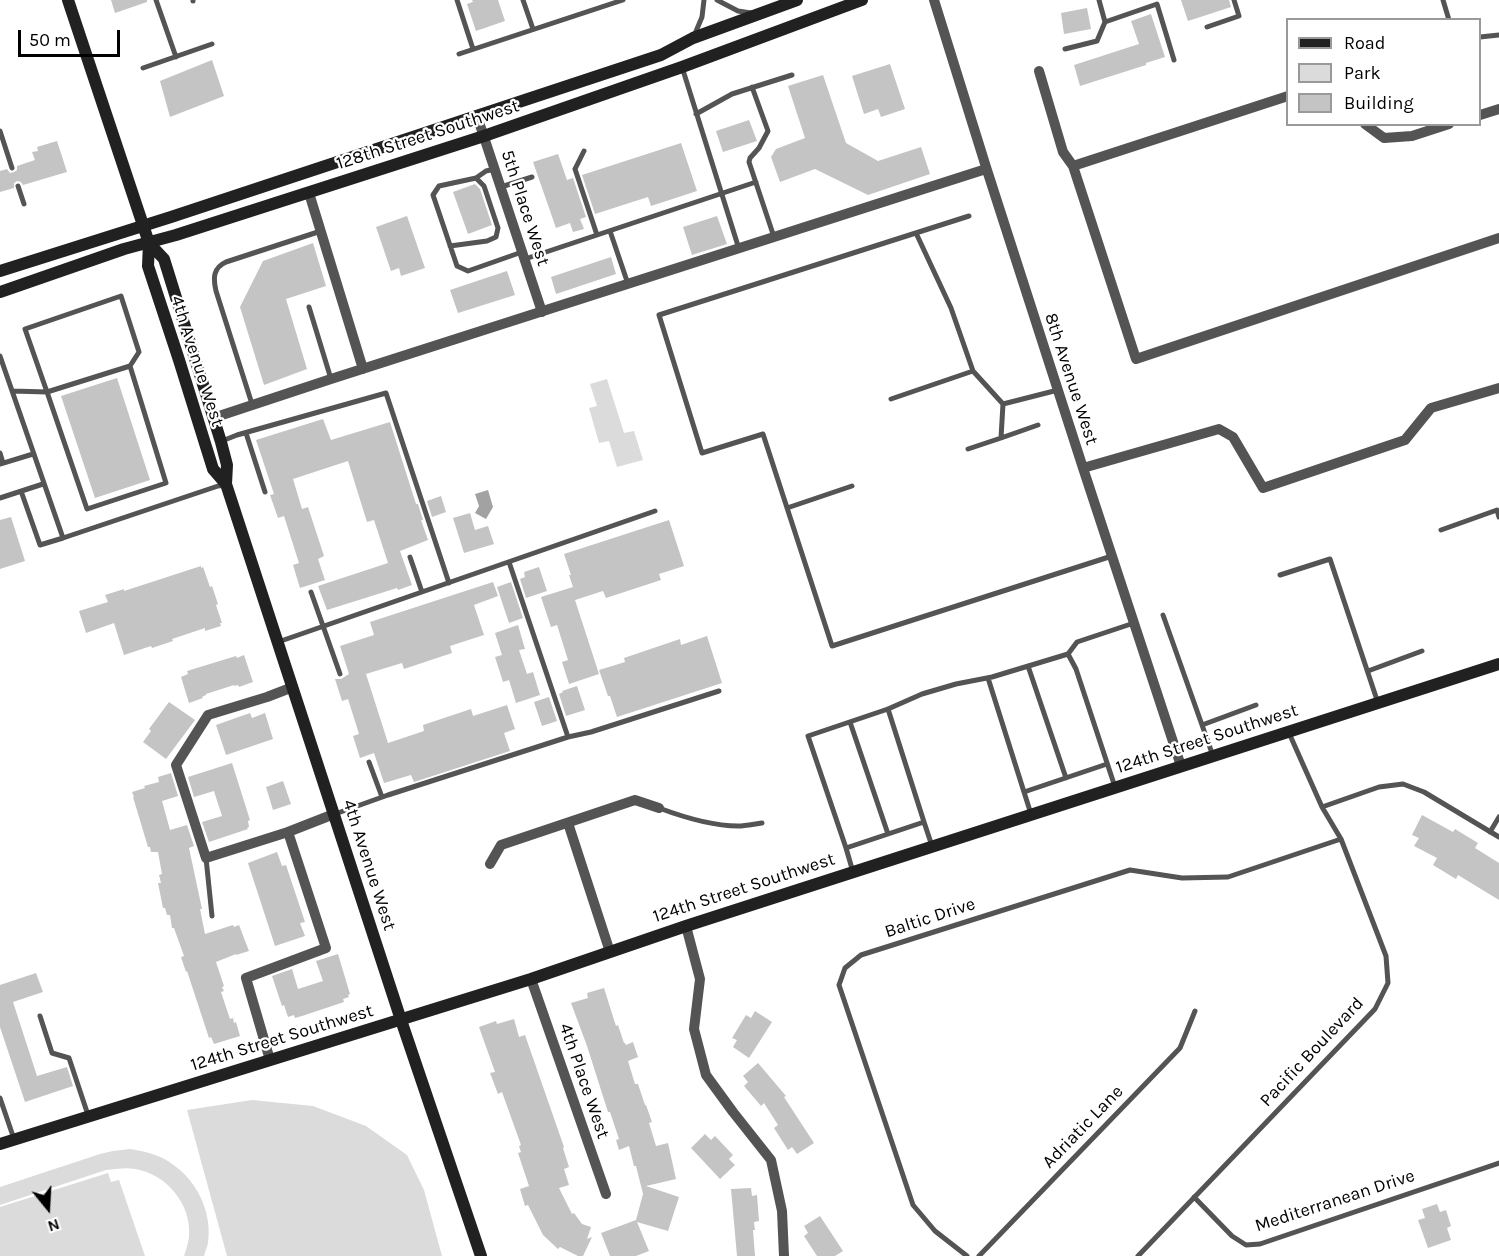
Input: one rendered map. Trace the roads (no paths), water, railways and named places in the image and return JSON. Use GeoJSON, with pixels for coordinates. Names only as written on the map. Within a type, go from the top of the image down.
{"type":"FeatureCollection","features":[{"type":"Feature","properties":{"kind":"street","name":"4th Avenue West"},"geometry":{"type":"LineString","coordinates":[[68,0],[149,243],[148,266],[213,469],[226,484]]}},
{"type":"Feature","properties":{"kind":"street","name":"128th Street Southwest"},"geometry":{"type":"LineString","coordinates":[[0,272],[661,55],[693,38],[797,0]]}},
{"type":"Feature","properties":{"kind":"street","name":"128th Street Southwest"},"geometry":{"type":"LineString","coordinates":[[0,292],[124,249],[309,193],[484,136],[682,67],[862,0]]}},
{"type":"Feature","properties":{"kind":"street","name":"8th Avenue West"},"geometry":{"type":"LineString","coordinates":[[934,0],[986,169],[1181,766]]}},
{"type":"Feature","properties":{"kind":"street"},"geometry":{"type":"LineString","coordinates":[[1039,71],[1063,152],[1073,166],[1137,358],[1499,238]]}},
{"type":"Feature","properties":{"kind":"street"},"geometry":{"type":"LineString","coordinates":[[1073,166],[1286,96]]}},
{"type":"Feature","properties":{"kind":"street"},"geometry":{"type":"LineString","coordinates":[[1481,114],[1499,109]]}},
{"type":"Feature","properties":{"kind":"street","name":"5th Place West"},"geometry":{"type":"LineString","coordinates":[[477,116],[542,312]]}},
{"type":"Feature","properties":{"kind":"street"},"geometry":{"type":"LineString","coordinates":[[1368,126],[1384,138],[1412,136],[1443,126]]}},
{"type":"Feature","properties":{"kind":"street"},"geometry":{"type":"LineString","coordinates":[[213,418],[986,169]]}},
{"type":"Feature","properties":{"kind":"street"},"geometry":{"type":"LineString","coordinates":[[309,193],[363,369]]}},
{"type":"Feature","properties":{"kind":"street","name":"4th Avenue West"},"geometry":{"type":"LineString","coordinates":[[149,243],[164,259],[221,442],[227,465],[226,484],[401,1020],[481,1256]]}},
{"type":"Feature","properties":{"kind":"street"},"geometry":{"type":"LineString","coordinates":[[1083,468],[1220,429],[1233,437],[1263,488],[1405,440],[1431,408],[1499,388]]}},
{"type":"Feature","properties":{"kind":"street","name":"124th Street Southwest"},"geometry":{"type":"LineString","coordinates":[[0,1144],[531,979],[686,926],[1499,664]]}},
{"type":"Feature","properties":{"kind":"street"},"geometry":{"type":"LineString","coordinates":[[293,687],[208,715],[176,765],[206,858],[288,832],[334,814]]}},
{"type":"Feature","properties":{"kind":"street"},"geometry":{"type":"LineString","coordinates":[[490,864],[501,845],[635,800],[659,808]]}},
{"type":"Feature","properties":{"kind":"street"},"geometry":{"type":"LineString","coordinates":[[568,823],[610,952]]}},
{"type":"Feature","properties":{"kind":"street"},"geometry":{"type":"LineString","coordinates":[[270,1060],[246,978],[326,948],[288,832]]}},
{"type":"Feature","properties":{"kind":"street"},"geometry":{"type":"LineString","coordinates":[[686,926],[700,979],[694,1029],[706,1075],[771,1160],[782,1211],[784,1256]]}},
{"type":"Feature","properties":{"kind":"street","name":"4th Place West"},"geometry":{"type":"LineString","coordinates":[[531,979],[606,1194]]}},
{"type":"Feature","properties":{"kind":"lane"},"geometry":{"type":"LineString","coordinates":[[156,0],[176,57]]}},
{"type":"Feature","properties":{"kind":"lane"},"geometry":{"type":"LineString","coordinates":[[457,0],[473,49]]}},
{"type":"Feature","properties":{"kind":"lane"},"geometry":{"type":"LineString","coordinates":[[523,0],[533,29]]}},
{"type":"Feature","properties":{"kind":"lane"},"geometry":{"type":"LineString","coordinates":[[459,54],[623,0]]}},
{"type":"Feature","properties":{"kind":"lane"},"geometry":{"type":"LineString","coordinates":[[693,38],[702,17],[704,0]]}},
{"type":"Feature","properties":{"kind":"lane"},"geometry":{"type":"LineString","coordinates":[[717,0],[738,11],[758,14]]}},
{"type":"Feature","properties":{"kind":"lane"},"geometry":{"type":"LineString","coordinates":[[1065,49],[1096,41],[1105,22],[1099,0]]}},
{"type":"Feature","properties":{"kind":"lane"},"geometry":{"type":"LineString","coordinates":[[1207,27],[1239,16],[1234,0]]}},
{"type":"Feature","properties":{"kind":"lane"},"geometry":{"type":"LineString","coordinates":[[1443,0],[1448,18]]}},
{"type":"Feature","properties":{"kind":"lane"},"geometry":{"type":"LineString","coordinates":[[1105,22],[1156,2],[1174,60]]}},
{"type":"Feature","properties":{"kind":"lane"},"geometry":{"type":"LineString","coordinates":[[1481,37],[1499,35]]}},
{"type":"Feature","properties":{"kind":"lane"},"geometry":{"type":"LineString","coordinates":[[143,68],[212,44]]}},
{"type":"Feature","properties":{"kind":"lane"},"geometry":{"type":"LineString","coordinates":[[682,67],[739,249]]}},
{"type":"Feature","properties":{"kind":"lane"},"geometry":{"type":"LineString","coordinates":[[696,114],[732,94],[792,75]]}},
{"type":"Feature","properties":{"kind":"lane"},"geometry":{"type":"LineString","coordinates":[[752,87],[768,131],[749,162],[774,237]]}},
{"type":"Feature","properties":{"kind":"lane"},"geometry":{"type":"LineString","coordinates":[[0,132],[12,168]]}},
{"type":"Feature","properties":{"kind":"lane"},"geometry":{"type":"LineString","coordinates":[[584,151],[575,170],[597,235]]}},
{"type":"Feature","properties":{"kind":"lane"},"geometry":{"type":"LineString","coordinates":[[495,169],[486,171],[476,178],[439,186],[433,195],[458,266],[468,271],[597,235],[756,183]]}},
{"type":"Feature","properties":{"kind":"lane"},"geometry":{"type":"LineString","coordinates":[[501,187],[532,177]]}},
{"type":"Feature","properties":{"kind":"lane"},"geometry":{"type":"LineString","coordinates":[[450,246],[487,241],[496,237],[498,228],[484,186],[476,178]]}},
{"type":"Feature","properties":{"kind":"lane"},"geometry":{"type":"LineString","coordinates":[[18,186],[24,204]]}},
{"type":"Feature","properties":{"kind":"lane"},"geometry":{"type":"LineString","coordinates":[[969,216],[658,315],[702,453],[763,434],[832,646],[1112,556]]}},
{"type":"Feature","properties":{"kind":"lane"},"geometry":{"type":"LineString","coordinates":[[252,405],[216,291],[214,277],[216,271],[226,262],[321,231]]}},
{"type":"Feature","properties":{"kind":"lane"},"geometry":{"type":"LineString","coordinates":[[610,231],[628,284]]}},
{"type":"Feature","properties":{"kind":"lane"},"geometry":{"type":"LineString","coordinates":[[916,233],[951,308],[973,371],[1003,404],[1001,438]]}},
{"type":"Feature","properties":{"kind":"lane"},"geometry":{"type":"LineString","coordinates":[[12,391],[47,392],[130,366],[139,352],[121,296],[26,329],[47,392],[87,510],[166,483],[130,366]]}},
{"type":"Feature","properties":{"kind":"lane"},"geometry":{"type":"LineString","coordinates":[[309,307],[331,379]]}},
{"type":"Feature","properties":{"kind":"lane"},"geometry":{"type":"LineString","coordinates":[[0,356],[63,538]]}},
{"type":"Feature","properties":{"kind":"lane"},"geometry":{"type":"LineString","coordinates":[[891,399],[973,371]]}},
{"type":"Feature","properties":{"kind":"lane"},"geometry":{"type":"LineString","coordinates":[[1003,404],[1058,390]]}},
{"type":"Feature","properties":{"kind":"lane"},"geometry":{"type":"LineString","coordinates":[[221,442],[386,393],[449,583]]}},
{"type":"Feature","properties":{"kind":"lane"},"geometry":{"type":"LineString","coordinates":[[968,449],[1038,425]]}},
{"type":"Feature","properties":{"kind":"lane"},"geometry":{"type":"LineString","coordinates":[[246,433],[265,492]]}},
{"type":"Feature","properties":{"kind":"lane"},"geometry":{"type":"LineString","coordinates":[[0,453],[2,464],[33,454]]}},
{"type":"Feature","properties":{"kind":"lane"},"geometry":{"type":"LineString","coordinates":[[0,498],[43,484]]}},
{"type":"Feature","properties":{"kind":"lane"},"geometry":{"type":"LineString","coordinates":[[21,491],[40,545],[226,484]]}},
{"type":"Feature","properties":{"kind":"lane"},"geometry":{"type":"LineString","coordinates":[[788,508],[852,486]]}},
{"type":"Feature","properties":{"kind":"lane"},"geometry":{"type":"LineString","coordinates":[[1441,530],[1497,510],[1499,517]]}},
{"type":"Feature","properties":{"kind":"lane"},"geometry":{"type":"LineString","coordinates":[[278,642],[655,511]]}},
{"type":"Feature","properties":{"kind":"lane"},"geometry":{"type":"LineString","coordinates":[[410,557],[422,592]]}},
{"type":"Feature","properties":{"kind":"lane"},"geometry":{"type":"LineString","coordinates":[[1280,575],[1330,559],[1378,703]]}},
{"type":"Feature","properties":{"kind":"lane"},"geometry":{"type":"LineString","coordinates":[[509,562],[568,737]]}},
{"type":"Feature","properties":{"kind":"lane"},"geometry":{"type":"LineString","coordinates":[[311,592],[340,674]]}},
{"type":"Feature","properties":{"kind":"lane"},"geometry":{"type":"LineString","coordinates":[[1163,615],[1213,756]]}},
{"type":"Feature","properties":{"kind":"lane"},"geometry":{"type":"LineString","coordinates":[[853,872],[808,736],[888,709],[922,694],[988,678],[1068,654],[1077,642],[1134,623]]}},
{"type":"Feature","properties":{"kind":"lane"},"geometry":{"type":"LineString","coordinates":[[1368,671],[1422,651]]}},
{"type":"Feature","properties":{"kind":"lane"},"geometry":{"type":"LineString","coordinates":[[1068,654],[1076,669],[1115,787]]}},
{"type":"Feature","properties":{"kind":"lane"},"geometry":{"type":"LineString","coordinates":[[1028,666],[1066,778]]}},
{"type":"Feature","properties":{"kind":"lane"},"geometry":{"type":"LineString","coordinates":[[988,678],[1031,814]]}},
{"type":"Feature","properties":{"kind":"lane"},"geometry":{"type":"LineString","coordinates":[[334,814],[568,737],[591,732],[719,691]]}},
{"type":"Feature","properties":{"kind":"lane"},"geometry":{"type":"LineString","coordinates":[[1202,725],[1256,705]]}},
{"type":"Feature","properties":{"kind":"lane"},"geometry":{"type":"LineString","coordinates":[[888,709],[932,846]]}},
{"type":"Feature","properties":{"kind":"lane"},"geometry":{"type":"LineString","coordinates":[[850,722],[888,834]]}},
{"type":"Feature","properties":{"kind":"lane","name":"Pacific Boulevard"},"geometry":{"type":"LineString","coordinates":[[1138,1256],[1375,1009],[1388,983],[1386,956],[1341,839],[1322,807],[1289,731]]}},
{"type":"Feature","properties":{"kind":"lane"},"geometry":{"type":"LineString","coordinates":[[369,762],[382,797]]}},
{"type":"Feature","properties":{"kind":"lane"},"geometry":{"type":"LineString","coordinates":[[1024,792],[1107,764]]}},
{"type":"Feature","properties":{"kind":"lane"},"geometry":{"type":"LineString","coordinates":[[1322,807],[1379,787],[1403,784],[1424,792],[1499,837]]}},
{"type":"Feature","properties":{"kind":"lane"},"geometry":{"type":"LineString","coordinates":[[659,808],[697,820],[729,826],[762,823]]}},
{"type":"Feature","properties":{"kind":"lane"},"geometry":{"type":"LineString","coordinates":[[1490,832],[1499,817]]}},
{"type":"Feature","properties":{"kind":"lane"},"geometry":{"type":"LineString","coordinates":[[846,848],[924,822]]}},
{"type":"Feature","properties":{"kind":"lane","name":"Baltic Drive"},"geometry":{"type":"LineString","coordinates":[[967,1256],[935,1231],[913,1205],[839,985],[845,968],[861,955],[1130,870],[1182,878],[1228,877],[1341,839]]}},
{"type":"Feature","properties":{"kind":"lane"},"geometry":{"type":"LineString","coordinates":[[206,858],[212,916]]}},
{"type":"Feature","properties":{"kind":"lane","name":"Adriatic Lane"},"geometry":{"type":"LineString","coordinates":[[979,1256],[1180,1048],[1196,1011]]}},
{"type":"Feature","properties":{"kind":"lane"},"geometry":{"type":"LineString","coordinates":[[40,1016],[52,1053],[69,1058],[88,1117]]}},
{"type":"Feature","properties":{"kind":"lane"},"geometry":{"type":"LineString","coordinates":[[0,1098],[14,1140]]}},
{"type":"Feature","properties":{"kind":"lane","name":"Mediterranean Drive"},"geometry":{"type":"LineString","coordinates":[[1194,1197],[1232,1236],[1246,1245],[1260,1244],[1499,1163]]}}]}
